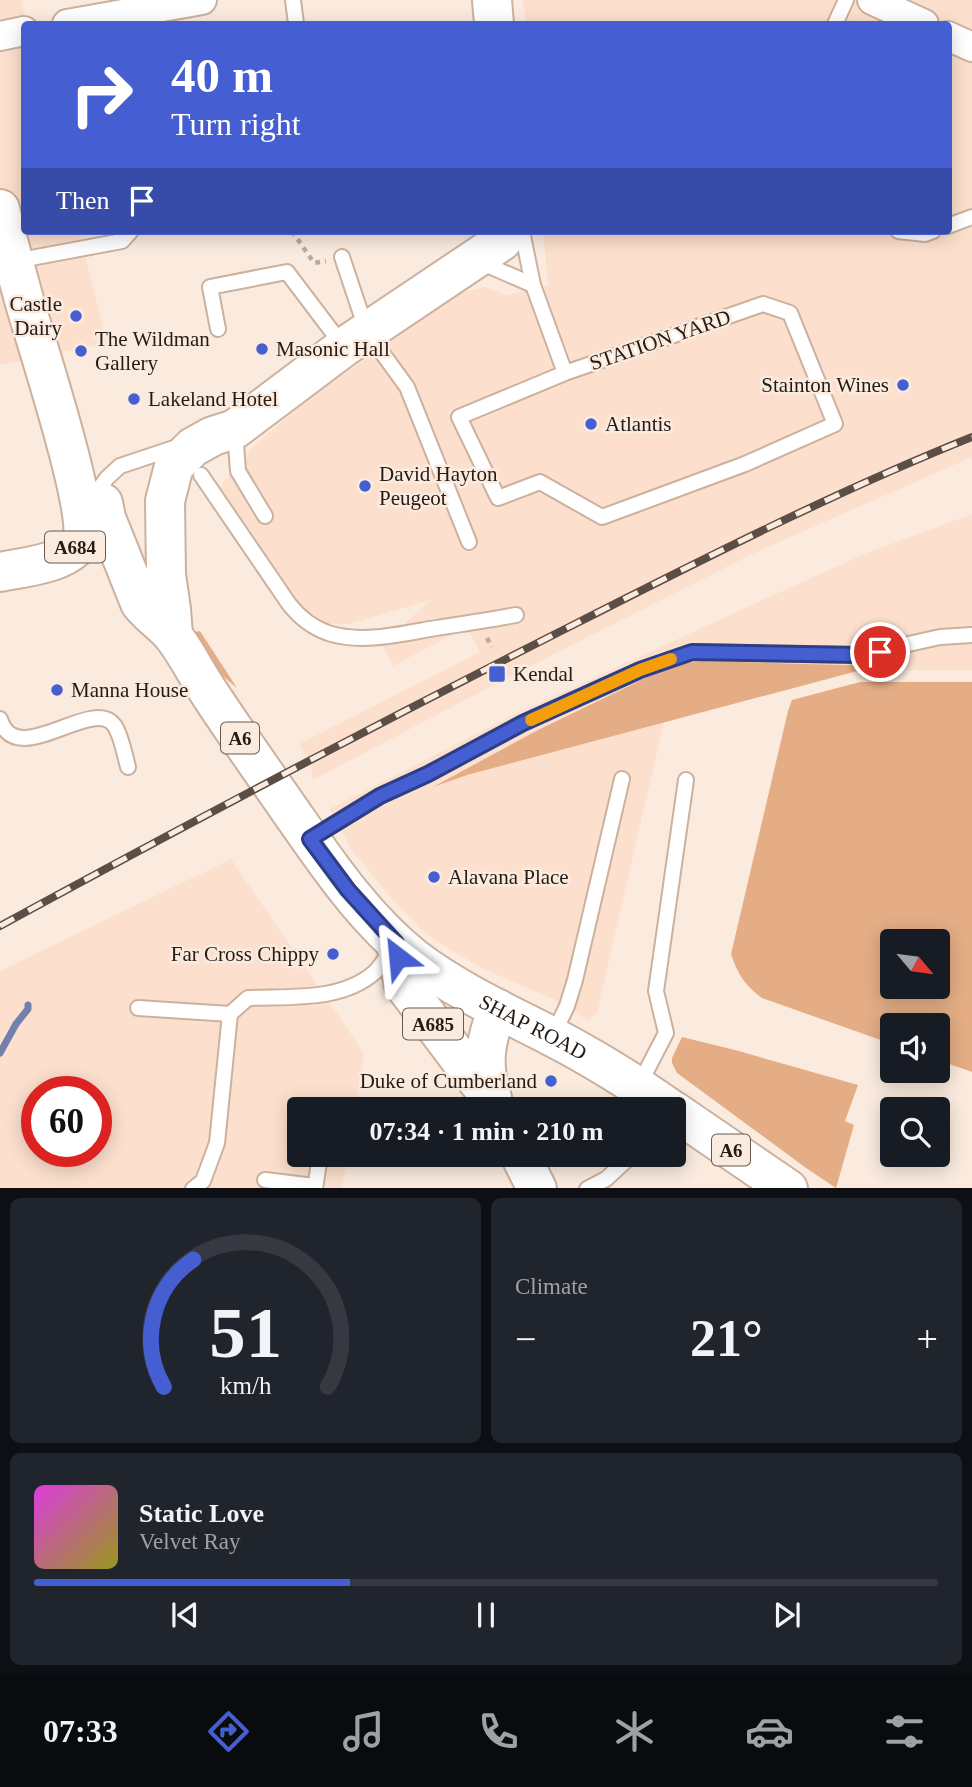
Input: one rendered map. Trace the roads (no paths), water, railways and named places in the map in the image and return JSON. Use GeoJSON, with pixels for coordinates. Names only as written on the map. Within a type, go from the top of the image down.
{"type":"FeatureCollection","features":[{"type":"Feature","properties":{"kind":"main road"},"geometry":{"type":"LineString","coordinates":[[492,0],[494,21]]}},
{"type":"Feature","properties":{"kind":"main road"},"geometry":{"type":"LineString","coordinates":[[0,209],[13,261],[91,489],[129,575]]}},
{"type":"Feature","properties":{"kind":"main road","name":"A6"},"geometry":{"type":"LineString","coordinates":[[396,943],[348,890],[310,839],[214,700],[173,635],[149,615],[140,603],[129,575],[132,543],[138,524],[165,501],[197,461],[220,454],[235,429],[356,339],[502,241],[505,235]]}},
{"type":"Feature","properties":{"kind":"main road"},"geometry":{"type":"LineString","coordinates":[[91,489],[113,513],[125,516],[165,501]]}},
{"type":"Feature","properties":{"kind":"main road","name":"A684"},"geometry":{"type":"LineString","coordinates":[[0,572],[49,562],[81,541],[83,516],[91,489]]}},
{"type":"Feature","properties":{"kind":"main road","name":"A6"},"geometry":{"type":"LineString","coordinates":[[165,501],[166,575],[173,635]]}},
{"type":"Feature","properties":{"kind":"main road","name":"SHAP ROAD"},"geometry":{"type":"LineString","coordinates":[[396,943],[442,977],[553,1037],[650,1097]]}},
{"type":"Feature","properties":{"kind":"main road","name":"A685"},"geometry":{"type":"LineString","coordinates":[[396,943],[404,985],[489,1097]]}},
{"type":"Feature","properties":{"kind":"main road","name":"A685"},"geometry":{"type":"LineString","coordinates":[[493,1097],[485,1066],[485,1049],[498,1009]]}},
{"type":"Feature","properties":{"kind":"main road","name":"SHAP ROAD"},"geometry":{"type":"LineString","coordinates":[[686,1120],[787,1188]]}},
{"type":"Feature","properties":{"kind":"main road"},"geometry":{"type":"LineString","coordinates":[[526,1167],[537,1188]]}},
{"type":"Feature","properties":{"kind":"street"},"geometry":{"type":"LineString","coordinates":[[102,21],[202,0]]}},
{"type":"Feature","properties":{"kind":"street"},"geometry":{"type":"LineString","coordinates":[[872,0],[918,21]]}},
{"type":"Feature","properties":{"kind":"street"},"geometry":{"type":"LineString","coordinates":[[0,36],[21,32]]}},
{"type":"Feature","properties":{"kind":"street"},"geometry":{"type":"LineString","coordinates":[[952,38],[972,47]]}},
{"type":"Feature","properties":{"kind":"lane"},"geometry":{"type":"LineString","coordinates":[[293,0],[296,21]]}},
{"type":"Feature","properties":{"kind":"lane"},"geometry":{"type":"LineString","coordinates":[[836,21],[846,0]]}},
{"type":"Feature","properties":{"kind":"lane"},"geometry":{"type":"LineString","coordinates":[[952,225],[972,218]]}},
{"type":"Feature","properties":{"kind":"lane"},"geometry":{"type":"LineString","coordinates":[[13,261],[122,241],[127,235]]}},
{"type":"Feature","properties":{"kind":"lane","name":"STATION YARD"},"geometry":{"type":"LineString","coordinates":[[523,235],[533,285],[565,373]]}},
{"type":"Feature","properties":{"kind":"lane"},"geometry":{"type":"LineString","coordinates":[[342,257],[356,339]]}},
{"type":"Feature","properties":{"kind":"lane"},"geometry":{"type":"LineString","coordinates":[[475,260],[533,285]]}},
{"type":"Feature","properties":{"kind":"lane"},"geometry":{"type":"LineString","coordinates":[[218,329],[210,287],[287,272],[407,387],[469,542]]}},
{"type":"Feature","properties":{"kind":"lane","name":"STATION YARD"},"geometry":{"type":"LineString","coordinates":[[763,304],[790,313],[835,424],[745,464],[602,517],[540,482],[498,498],[459,417],[565,373],[763,304]]}},
{"type":"Feature","properties":{"kind":"lane"},"geometry":{"type":"LineString","coordinates":[[235,429],[238,471],[265,516]]}},
{"type":"Feature","properties":{"kind":"lane"},"geometry":{"type":"LineString","coordinates":[[91,489],[120,466],[181,446],[197,461],[299,617],[329,634],[382,637],[516,615]]}},
{"type":"Feature","properties":{"kind":"lane"},"geometry":{"type":"LineString","coordinates":[[310,839],[380,796],[428,774],[523,723],[640,670],[692,652],[859,655],[940,637],[972,635]]}},
{"type":"Feature","properties":{"kind":"lane"},"geometry":{"type":"LineString","coordinates":[[0,719],[11,735],[28,738],[97,718],[108,720],[115,726],[128,767]]}},
{"type":"Feature","properties":{"kind":"lane"},"geometry":{"type":"LineString","coordinates":[[553,1037],[568,1006],[575,980],[622,779]]}},
{"type":"Feature","properties":{"kind":"lane"},"geometry":{"type":"LineString","coordinates":[[663,1097],[666,1033],[656,991],[686,780]]}},
{"type":"Feature","properties":{"kind":"lane"},"geometry":{"type":"LineString","coordinates":[[193,1188],[203,1181],[217,1143],[230,1014],[248,998],[317,995],[352,987],[380,967],[396,943]]}},
{"type":"Feature","properties":{"kind":"lane"},"geometry":{"type":"LineString","coordinates":[[138,1008],[230,1014]]}},
{"type":"Feature","properties":{"kind":"lane"},"geometry":{"type":"LineString","coordinates":[[265,1180],[315,1187],[318,1167]]}},
{"type":"Feature","properties":{"kind":"lane"},"geometry":{"type":"LineString","coordinates":[[587,1188],[606,1179],[619,1167]]}},
{"type":"Feature","properties":{"kind":"waterway"},"geometry":{"type":"LineString","coordinates":[[0,1053],[28,1005]]}},
{"type":"Feature","properties":{"kind":"railway"},"geometry":{"type":"LineString","coordinates":[[0,926],[356,736],[670,576],[820,503],[972,437]]}},
{"type":"Feature","properties":{"kind":"place","name":"Castle Dairy"},"geometry":{"type":"Point","coordinates":[76,316]}},
{"type":"Feature","properties":{"kind":"place","name":"Masonic Hall"},"geometry":{"type":"Point","coordinates":[262,349]}},
{"type":"Feature","properties":{"kind":"place","name":"The Wildman Gallery"},"geometry":{"type":"Point","coordinates":[81,351]}},
{"type":"Feature","properties":{"kind":"place","name":"Stainton Wines"},"geometry":{"type":"Point","coordinates":[903,385]}},
{"type":"Feature","properties":{"kind":"place","name":"Lakeland Hotel"},"geometry":{"type":"Point","coordinates":[134,399]}},
{"type":"Feature","properties":{"kind":"place","name":"Atlantis"},"geometry":{"type":"Point","coordinates":[591,424]}},
{"type":"Feature","properties":{"kind":"place","name":"David Hayton Peugeot"},"geometry":{"type":"Point","coordinates":[365,486]}},
{"type":"Feature","properties":{"kind":"place","name":"Kendal"},"geometry":{"type":"Point","coordinates":[497,674]}},
{"type":"Feature","properties":{"kind":"place","name":"Manna House"},"geometry":{"type":"Point","coordinates":[57,690]}},
{"type":"Feature","properties":{"kind":"place","name":"Alavana Place"},"geometry":{"type":"Point","coordinates":[434,877]}},
{"type":"Feature","properties":{"kind":"place","name":"Far Cross Chippy"},"geometry":{"type":"Point","coordinates":[333,954]}},
{"type":"Feature","properties":{"kind":"place","name":"Duke of Cumberland"},"geometry":{"type":"Point","coordinates":[551,1081]}}]}
